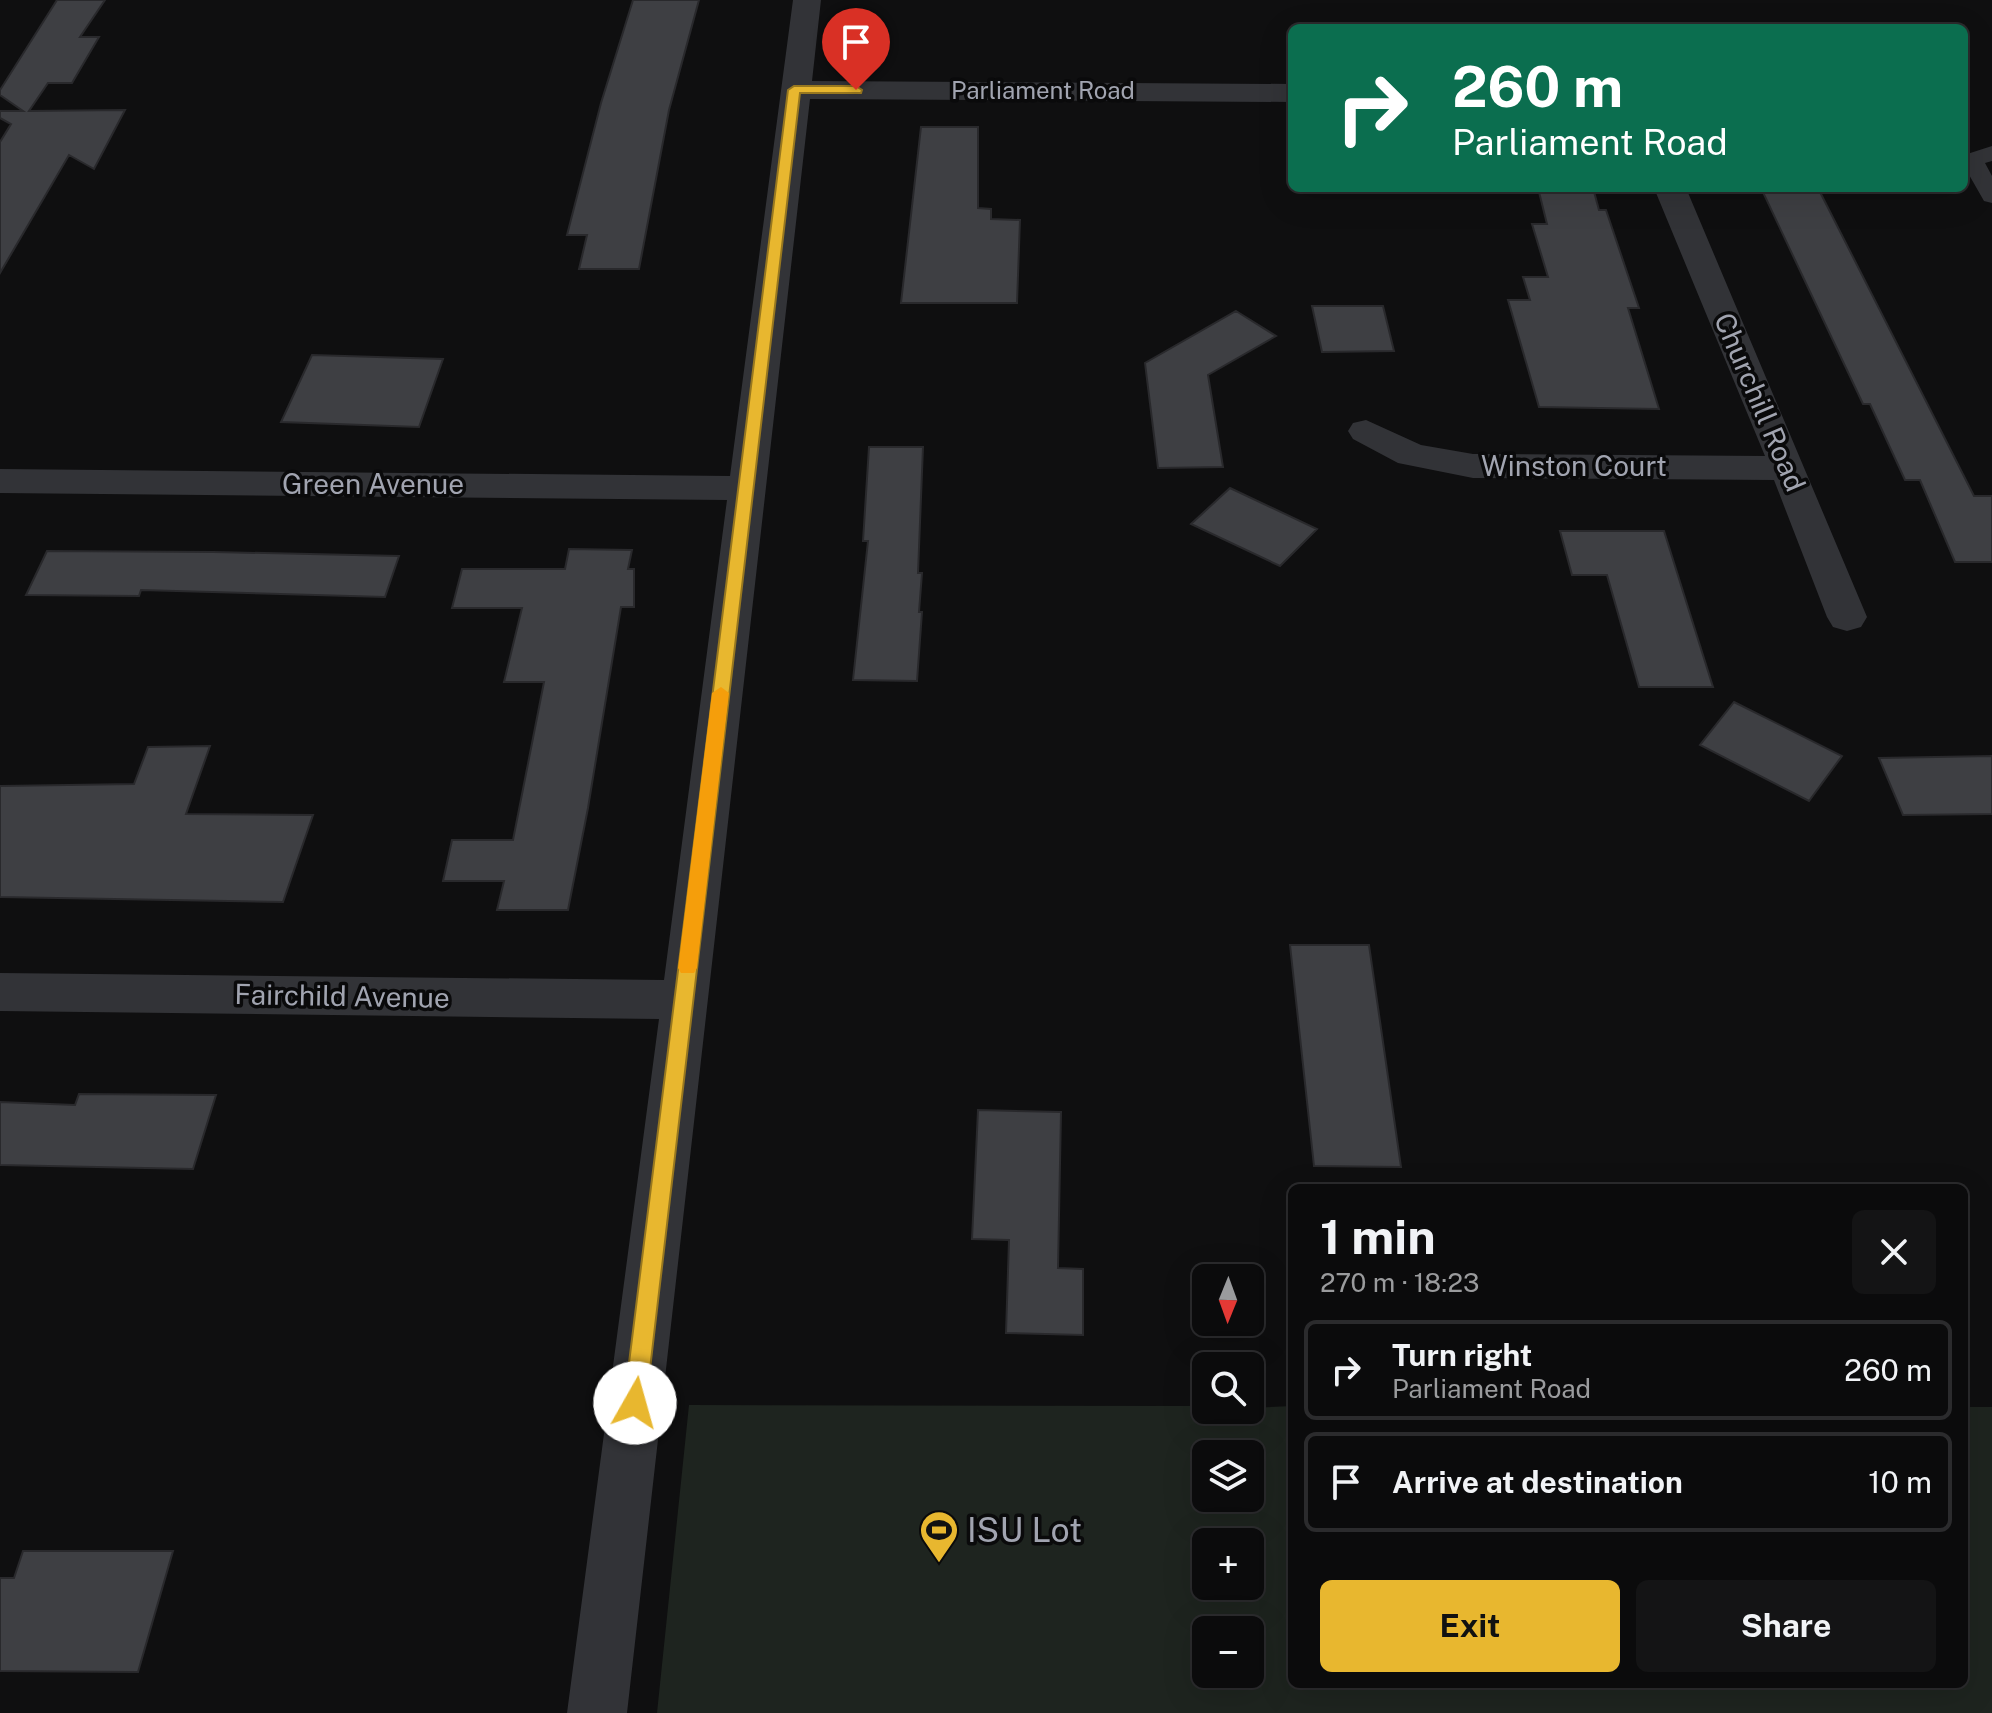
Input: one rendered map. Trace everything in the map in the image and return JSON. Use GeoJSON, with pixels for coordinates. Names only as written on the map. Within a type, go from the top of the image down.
{"type":"FeatureCollection","features":[{"type":"Feature","properties":{"kind":"street"},"geometry":{"type":"LineString","coordinates":[[597,1713],[807,0]]}},
{"type":"Feature","properties":{"kind":"street","name":"Parliament Road"},"geometry":{"type":"LineString","coordinates":[[794,90],[1288,93]]}},
{"type":"Feature","properties":{"kind":"street","name":"Churchill Road"},"geometry":{"type":"LineString","coordinates":[[1672,192],[1847,617]]}},
{"type":"Feature","properties":{"kind":"street","name":"Winston Court"},"geometry":{"type":"LineString","coordinates":[[1366,431],[1411,455],[1473,466],[1788,468]]}},
{"type":"Feature","properties":{"kind":"street","name":"Green Avenue"},"geometry":{"type":"LineString","coordinates":[[0,481],[746,488]]}},
{"type":"Feature","properties":{"kind":"street","name":"Fairchild Avenue"},"geometry":{"type":"LineString","coordinates":[[0,992],[684,1000]]}},
{"type":"Feature","properties":{"kind":"lane"},"geometry":{"type":"LineString","coordinates":[[1992,153],[1972,160],[1992,196]]}},
{"type":"Feature","properties":{"kind":"shaded area","name":"ISU Lot"},"geometry":{"type":"Polygon","coordinates":[[[689,1405],[1192,1406],[1192,1424],[1264,1424],[1264,1407],[1288,1406],[1288,1688],[1968,1688],[1968,1407],[1992,1407],[1992,1713],[657,1713],[689,1405]]]}},
{"type":"Feature","properties":{"kind":"building"},"geometry":{"type":"Polygon","coordinates":[[[57,0],[105,0],[80,37],[99,37],[72,83],[48,83],[29,111],[125,110],[94,169],[69,155],[0,273],[0,142],[11,124],[0,118],[0,111],[23,111],[0,95],[0,90],[57,0]]]}},
{"type":"Feature","properties":{"kind":"building"},"geometry":{"type":"Polygon","coordinates":[[[633,0],[699,0],[669,110],[639,269],[579,269],[587,235],[567,235],[601,103],[633,0]]]}},
{"type":"Feature","properties":{"kind":"building"},"geometry":{"type":"Polygon","coordinates":[[[921,127],[978,127],[978,208],[991,209],[991,219],[1020,220],[1017,303],[901,303],[921,127]]]}},
{"type":"Feature","properties":{"kind":"building"},"geometry":{"type":"Polygon","coordinates":[[[1539,192],[1594,192],[1599,210],[1606,210],[1639,308],[1628,308],[1659,409],[1539,407],[1508,300],[1530,300],[1523,277],[1548,277],[1532,224],[1547,224],[1539,192]]]}},
{"type":"Feature","properties":{"kind":"building"},"geometry":{"type":"Polygon","coordinates":[[[1763,192],[1820,192],[1974,496],[1992,496],[1992,562],[1955,562],[1920,480],[1905,480],[1870,404],[1863,404],[1763,192]]]}},
{"type":"Feature","properties":{"kind":"building"},"geometry":{"type":"Polygon","coordinates":[[[1312,306],[1383,306],[1394,351],[1322,352],[1312,306]]]}},
{"type":"Feature","properties":{"kind":"building"},"geometry":{"type":"Polygon","coordinates":[[[1236,311],[1276,336],[1208,375],[1223,467],[1158,468],[1145,363],[1236,311]]]}},
{"type":"Feature","properties":{"kind":"building"},"geometry":{"type":"Polygon","coordinates":[[[312,355],[443,359],[419,427],[281,422],[312,355]]]}},
{"type":"Feature","properties":{"kind":"building"},"geometry":{"type":"Polygon","coordinates":[[[869,447],[923,447],[918,573],[922,573],[919,612],[922,612],[917,681],[853,680],[868,541],[863,541],[869,447]]]}},
{"type":"Feature","properties":{"kind":"building"},"geometry":{"type":"Polygon","coordinates":[[[1230,488],[1317,529],[1280,566],[1191,524],[1230,488]]]}},
{"type":"Feature","properties":{"kind":"building"},"geometry":{"type":"Polygon","coordinates":[[[1560,531],[1664,531],[1713,687],[1639,687],[1607,575],[1572,575],[1560,531]]]}},
{"type":"Feature","properties":{"kind":"building"},"geometry":{"type":"Polygon","coordinates":[[[569,549],[632,550],[628,569],[634,569],[634,607],[621,607],[568,910],[497,910],[504,881],[443,881],[452,840],[513,840],[544,682],[504,682],[522,608],[452,608],[462,569],[565,569],[569,549]]]}},
{"type":"Feature","properties":{"kind":"building"},"geometry":{"type":"Polygon","coordinates":[[[47,551],[399,556],[385,597],[141,590],[139,596],[26,595],[47,551]]]}},
{"type":"Feature","properties":{"kind":"building"},"geometry":{"type":"Polygon","coordinates":[[[1734,702],[1842,756],[1809,801],[1700,745],[1734,702]]]}},
{"type":"Feature","properties":{"kind":"building"},"geometry":{"type":"Polygon","coordinates":[[[210,746],[186,814],[313,815],[283,902],[0,897],[0,786],[134,784],[148,747],[210,746]]]}},
{"type":"Feature","properties":{"kind":"building"},"geometry":{"type":"Polygon","coordinates":[[[1992,756],[1992,814],[1903,815],[1879,758],[1992,756]]]}},
{"type":"Feature","properties":{"kind":"building"},"geometry":{"type":"Polygon","coordinates":[[[1290,945],[1369,945],[1401,1167],[1314,1166],[1290,945]]]}},
{"type":"Feature","properties":{"kind":"building"},"geometry":{"type":"Polygon","coordinates":[[[79,1094],[216,1095],[193,1169],[0,1165],[0,1102],[75,1105],[79,1094]]]}},
{"type":"Feature","properties":{"kind":"building"},"geometry":{"type":"Polygon","coordinates":[[[978,1110],[1061,1112],[1058,1268],[1083,1269],[1083,1335],[1006,1333],[1009,1240],[972,1239],[978,1110]]]}},
{"type":"Feature","properties":{"kind":"building"},"geometry":{"type":"Polygon","coordinates":[[[23,1551],[173,1551],[138,1672],[0,1671],[0,1578],[14,1578],[23,1551]]]}},
{"type":"Feature","properties":{"kind":"slow traffic"},"geometry":{"type":"LineString","coordinates":[[688,968],[721,693]]}},
{"type":"Feature","properties":{"kind":"place","name":"ISU Lot"},"geometry":{"type":"Point","coordinates":[939,1564]}},
{"type":"Feature","properties":{"kind":"route"},"geometry":{"type":"LineString","coordinates":[[635,1403],[794,90],[856,90]]}}]}
